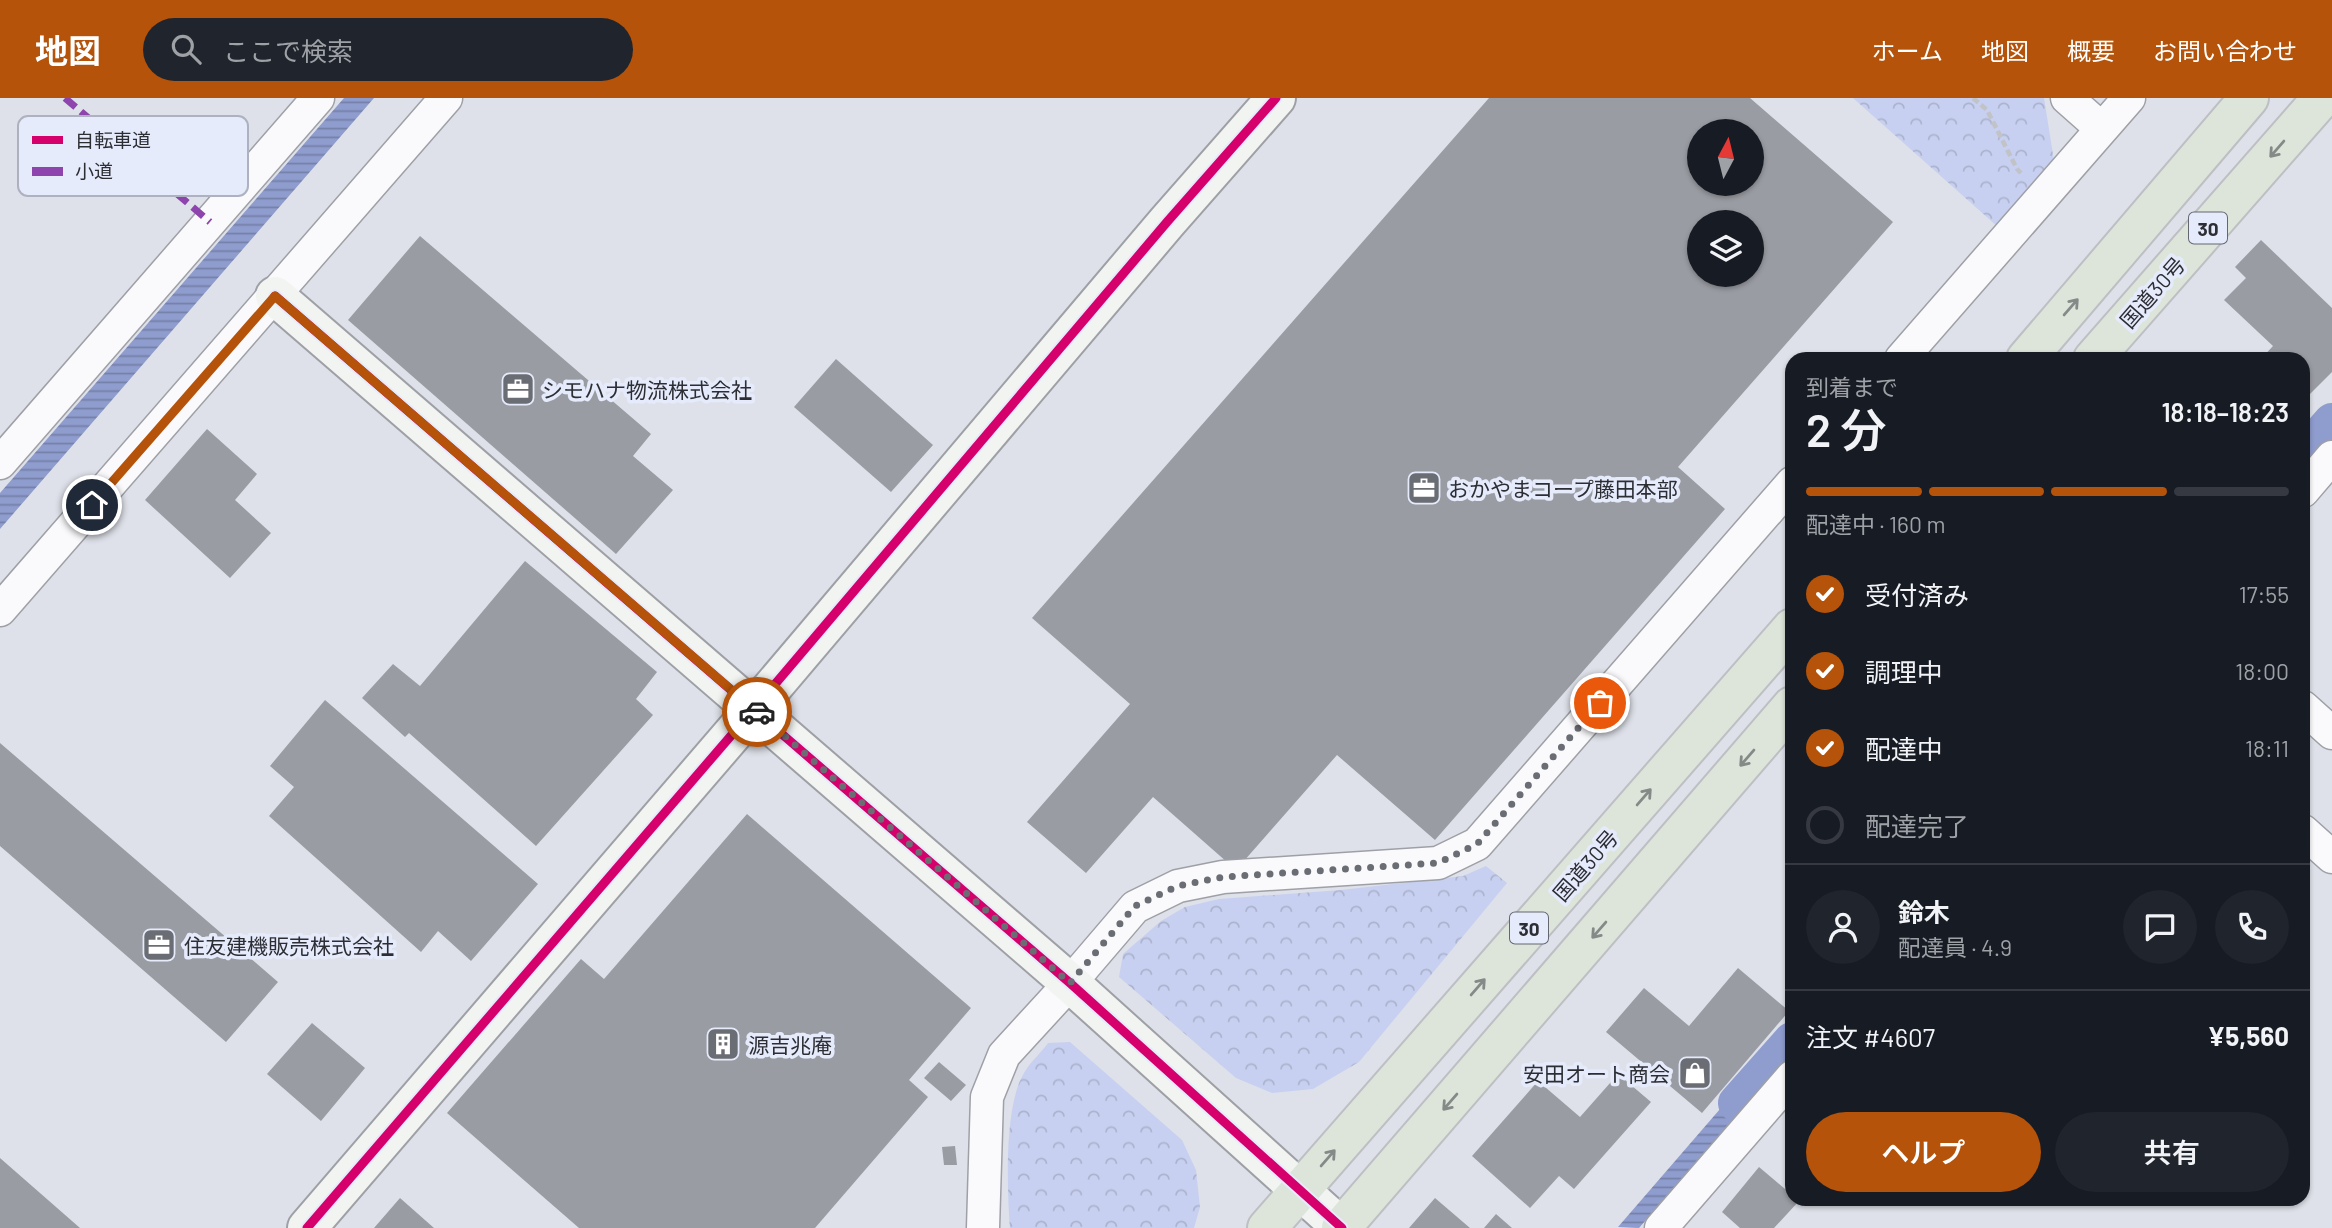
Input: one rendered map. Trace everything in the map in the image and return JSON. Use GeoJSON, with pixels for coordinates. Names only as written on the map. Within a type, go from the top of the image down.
{"type":"FeatureCollection","features":[{"type":"Feature","properties":{"kind":"highway","name":"30"},"geometry":{"type":"LineString","coordinates":[[2032,352],[2249,98]]}},
{"type":"Feature","properties":{"kind":"highway","name":"国道30号"},"geometry":{"type":"LineString","coordinates":[[2100,352],[2322,98]]}},
{"type":"Feature","properties":{"kind":"highway","name":"国道30号"},"geometry":{"type":"LineString","coordinates":[[1267,1228],[1785,636]]}},
{"type":"Feature","properties":{"kind":"highway","name":"30"},"geometry":{"type":"LineString","coordinates":[[1342,1228],[1785,714]]}},
{"type":"Feature","properties":{"kind":"street"},"geometry":{"type":"LineString","coordinates":[[248,178],[318,98]]}},
{"type":"Feature","properties":{"kind":"street"},"geometry":{"type":"LineString","coordinates":[[0,610],[446,98]]}},
{"type":"Feature","properties":{"kind":"street"},"geometry":{"type":"LineString","coordinates":[[307,1228],[1276,98]]}},
{"type":"Feature","properties":{"kind":"street"},"geometry":{"type":"LineString","coordinates":[[2067,98],[2102,129]]}},
{"type":"Feature","properties":{"kind":"street"},"geometry":{"type":"LineString","coordinates":[[1907,352],[2129,98]]}},
{"type":"Feature","properties":{"kind":"street"},"geometry":{"type":"LineString","coordinates":[[0,463],[233,196]]}},
{"type":"Feature","properties":{"kind":"street"},"geometry":{"type":"LineString","coordinates":[[275,296],[1070,983],[1342,1228]]}},
{"type":"Feature","properties":{"kind":"street"},"geometry":{"type":"LineString","coordinates":[[2310,483],[2332,457]]}},
{"type":"Feature","properties":{"kind":"street"},"geometry":{"type":"LineString","coordinates":[[984,1228],[987,1097],[1004,1055],[1135,906],[1178,886],[1223,877],[1438,863],[1477,844],[1785,491]]}},
{"type":"Feature","properties":{"kind":"street"},"geometry":{"type":"LineString","coordinates":[[2310,713],[2332,733]]}},
{"type":"Feature","properties":{"kind":"street"},"geometry":{"type":"LineString","coordinates":[[2310,837],[2332,857]]}},
{"type":"Feature","properties":{"kind":"street"},"geometry":{"type":"LineString","coordinates":[[1661,1228],[1785,1085]]}},
{"type":"Feature","properties":{"kind":"path"},"geometry":{"type":"LineString","coordinates":[[1973,98],[1987,110],[2017,169],[2045,194]]}},
{"type":"Feature","properties":{"kind":"green space"},"geometry":{"type":"Polygon","coordinates":[[[1853,98],[2044,98],[2055,167],[1998,227],[1853,98]]]}},
{"type":"Feature","properties":{"kind":"green space"},"geometry":{"type":"Polygon","coordinates":[[[1486,866],[1507,883],[1359,1062],[1313,1089],[1272,1093],[1236,1078],[1119,977],[1123,954],[1161,921],[1185,907],[1219,899],[1341,890],[1463,876],[1486,866]]]}},
{"type":"Feature","properties":{"kind":"green space"},"geometry":{"type":"Polygon","coordinates":[[[1070,1042],[1182,1140],[1196,1170],[1200,1207],[1194,1228],[1010,1228],[1008,1148],[1018,1087],[1026,1069],[1048,1043],[1070,1042]]]}},
{"type":"Feature","properties":{"kind":"shaded area"},"geometry":{"type":"Polygon","coordinates":[[[344,98],[374,98],[0,529],[0,493],[344,98]]]}},
{"type":"Feature","properties":{"kind":"shaded area"},"geometry":{"type":"Polygon","coordinates":[[[1765,1057],[1778,1069],[1639,1228],[1618,1227],[1765,1057]]]}},
{"type":"Feature","properties":{"kind":"building","name":"おかやまコープ藤田本部"},"geometry":{"type":"Polygon","coordinates":[[[1489,98],[1750,98],[1893,222],[1678,467],[1725,509],[1435,840],[1337,755],[1236,870],[1153,797],[1086,873],[1027,822],[1130,704],[1032,618],[1489,98]]]}},
{"type":"Feature","properties":{"kind":"building"},"geometry":{"type":"Polygon","coordinates":[[[420,236],[651,434],[633,456],[673,490],[616,554],[348,320],[420,236]]]}},
{"type":"Feature","properties":{"kind":"building"},"geometry":{"type":"Polygon","coordinates":[[[2261,240],[2332,308],[2332,372],[2310,394],[2310,352],[2267,352],[2273,346],[2224,300],[2246,278],[2235,267],[2261,240]]]}},
{"type":"Feature","properties":{"kind":"building"},"geometry":{"type":"Polygon","coordinates":[[[836,359],[933,445],[891,492],[794,407],[836,359]]]}},
{"type":"Feature","properties":{"kind":"building"},"geometry":{"type":"Polygon","coordinates":[[[207,429],[257,474],[235,500],[271,533],[230,578],[145,500],[207,429]]]}},
{"type":"Feature","properties":{"kind":"building"},"geometry":{"type":"Polygon","coordinates":[[[525,561],[657,672],[636,699],[653,715],[536,846],[409,733],[405,737],[362,698],[393,664],[420,686],[525,561]]]}},
{"type":"Feature","properties":{"kind":"building"},"geometry":{"type":"Polygon","coordinates":[[[325,700],[538,884],[471,961],[438,931],[421,952],[269,816],[294,787],[270,766],[325,700]]]}},
{"type":"Feature","properties":{"kind":"building"},"geometry":{"type":"Polygon","coordinates":[[[0,743],[278,982],[226,1042],[0,846],[0,743]]]}},
{"type":"Feature","properties":{"kind":"building","name":"源吉兆庵"},"geometry":{"type":"Polygon","coordinates":[[[747,814],[971,1008],[909,1080],[928,1097],[815,1228],[579,1228],[447,1113],[581,959],[604,979],[747,814]]]}},
{"type":"Feature","properties":{"kind":"building","name":"安田オート商会"},"geometry":{"type":"Polygon","coordinates":[[[1738,968],[1785,1008],[1785,1016],[1702,1113],[1606,1032],[1644,988],[1689,1026],[1738,968]]]}},
{"type":"Feature","properties":{"kind":"building"},"geometry":{"type":"Polygon","coordinates":[[[312,1023],[365,1068],[321,1121],[267,1074],[312,1023]]]}},
{"type":"Feature","properties":{"kind":"building"},"geometry":{"type":"Polygon","coordinates":[[[939,1062],[966,1085],[951,1101],[924,1078],[939,1062]]]}},
{"type":"Feature","properties":{"kind":"building"},"geometry":{"type":"Polygon","coordinates":[[[1618,1074],[1651,1102],[1574,1189],[1559,1176],[1530,1208],[1472,1156],[1538,1081],[1580,1117],[1618,1074]]]}},
{"type":"Feature","properties":{"kind":"building"},"geometry":{"type":"Polygon","coordinates":[[[955,1146],[957,1165],[944,1165],[942,1147],[955,1146]]]}},
{"type":"Feature","properties":{"kind":"building"},"geometry":{"type":"Polygon","coordinates":[[[0,1158],[80,1228],[0,1228],[0,1158]]]}},
{"type":"Feature","properties":{"kind":"building"},"geometry":{"type":"Polygon","coordinates":[[[1759,1167],[1785,1189],[1785,1206],[1794,1206],[1774,1228],[1740,1228],[1722,1212],[1759,1167]]]}},
{"type":"Feature","properties":{"kind":"building"},"geometry":{"type":"Polygon","coordinates":[[[400,1198],[434,1228],[374,1228],[400,1198]]]}},
{"type":"Feature","properties":{"kind":"building"},"geometry":{"type":"Polygon","coordinates":[[[1435,1198],[1470,1228],[1409,1228],[1435,1198]]]}},
{"type":"Feature","properties":{"kind":"building"},"geometry":{"type":"Polygon","coordinates":[[[1496,1214],[1512,1228],[1484,1228],[1496,1214]]]}},
{"type":"Feature","properties":{"kind":"waterway"},"geometry":{"type":"LineString","coordinates":[[2310,447],[2332,422]]}},
{"type":"Feature","properties":{"kind":"waterway"},"geometry":{"type":"LineString","coordinates":[[1737,1103],[1785,1049]]}},
{"type":"Feature","properties":{"kind":"marked path"},"geometry":{"type":"LineString","coordinates":[[65,98],[86,116]]}},
{"type":"Feature","properties":{"kind":"marked path"},"geometry":{"type":"LineString","coordinates":[[180,196],[210,222]]}},
{"type":"Feature","properties":{"kind":"cycle path"},"geometry":{"type":"LineString","coordinates":[[307,1228],[1276,98]]}},
{"type":"Feature","properties":{"kind":"cycle path"},"geometry":{"type":"LineString","coordinates":[[275,296],[1070,983],[1342,1228]]}},
{"type":"Feature","properties":{"kind":"way so far"},"geometry":{"type":"LineString","coordinates":[[757,712],[1070,983],[1135,906],[1178,886],[1223,877],[1438,863],[1477,844],[1600,703]]}},
{"type":"Feature","properties":{"kind":"place","name":"シモハナ物流株式会社"},"geometry":{"type":"Point","coordinates":[518,389]}},
{"type":"Feature","properties":{"kind":"place","name":"おかやまコープ藤田本部"},"geometry":{"type":"Point","coordinates":[1424,488]}},
{"type":"Feature","properties":{"kind":"place","name":"住友建機販売株式会社"},"geometry":{"type":"Point","coordinates":[159,945]}},
{"type":"Feature","properties":{"kind":"place","name":"源吉兆庵"},"geometry":{"type":"Point","coordinates":[723,1044]}},
{"type":"Feature","properties":{"kind":"place","name":"安田オート商会"},"geometry":{"type":"Point","coordinates":[1695,1073]}},
{"type":"Feature","properties":{"kind":"route"},"geometry":{"type":"LineString","coordinates":[[92,505],[275,296],[757,712]]}}]}
